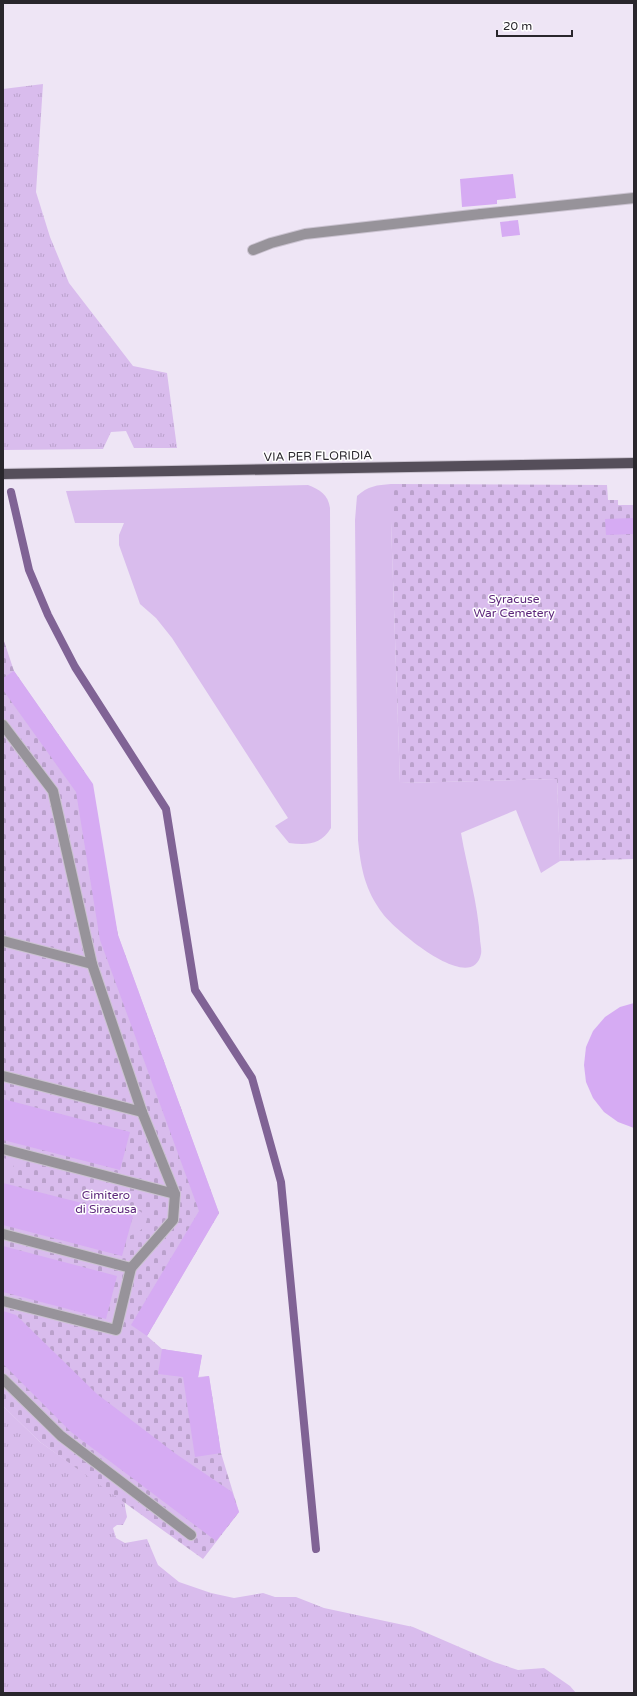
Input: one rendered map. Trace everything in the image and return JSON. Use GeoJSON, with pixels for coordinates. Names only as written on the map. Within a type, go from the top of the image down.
{"type":"FeatureCollection","features":[{"type":"Feature","properties":{"kind":"main road","name":"VIA PER FLORIDIA"},"geometry":{"type":"LineString","coordinates":[[3,474],[634,463]]}},
{"type":"Feature","properties":{"kind":"street"},"geometry":{"type":"LineString","coordinates":[[253,250],[305,234],[634,198]]}},
{"type":"Feature","properties":{"kind":"street"},"geometry":{"type":"LineString","coordinates":[[3,725],[53,791],[92,964],[142,1112],[175,1194],[173,1220],[131,1268],[116,1330],[3,1301]]}},
{"type":"Feature","properties":{"kind":"street"},"geometry":{"type":"LineString","coordinates":[[3,941],[92,964]]}},
{"type":"Feature","properties":{"kind":"street"},"geometry":{"type":"LineString","coordinates":[[3,1076],[142,1112]]}},
{"type":"Feature","properties":{"kind":"street"},"geometry":{"type":"LineString","coordinates":[[3,1149],[175,1194]]}},
{"type":"Feature","properties":{"kind":"street"},"geometry":{"type":"LineString","coordinates":[[3,1234],[131,1268]]}},
{"type":"Feature","properties":{"kind":"street"},"geometry":{"type":"LineString","coordinates":[[3,1379],[61,1436],[191,1535]]}},
{"type":"Feature","properties":{"kind":"green space"},"geometry":{"type":"Polygon","coordinates":[[[43,84],[36,192],[50,237],[69,283],[133,366],[167,373],[177,448],[134,448],[126,431],[111,432],[103,449],[3,450],[3,89],[43,84]]]}},
{"type":"Feature","properties":{"kind":"green space","name":"Syracuse War Cemetery"},"geometry":{"type":"Polygon","coordinates":[[[391,484],[607,485],[608,500],[618,500],[618,505],[634,505],[634,859],[560,861],[557,779],[400,783],[391,484]]]}},
{"type":"Feature","properties":{"kind":"green space"},"geometry":{"type":"Polygon","coordinates":[[[391,484],[400,783],[557,779],[560,861],[541,873],[516,810],[461,833],[475,899],[481,950],[481,954],[475,965],[463,968],[449,964],[433,955],[416,944],[390,922],[383,914],[372,896],[362,870],[358,840],[355,520],[357,496],[365,490],[373,487],[391,484]]]}},
{"type":"Feature","properties":{"kind":"green space"},"geometry":{"type":"Polygon","coordinates":[[[308,485],[323,493],[329,503],[330,508],[331,828],[323,838],[318,841],[302,844],[289,843],[275,826],[288,818],[172,638],[156,618],[140,604],[119,545],[119,535],[124,523],[75,523],[66,491],[308,485]]]}},
{"type":"Feature","properties":{"kind":"green space","name":"Cimitero di Siracusa"},"geometry":{"type":"Polygon","coordinates":[[[3,638],[14,671],[84,771],[118,935],[219,1213],[147,1336],[162,1349],[202,1355],[198,1377],[209,1376],[221,1453],[239,1512],[203,1559],[40,1442],[3,1406],[3,638]]]}},
{"type":"Feature","properties":{"kind":"green space"},"geometry":{"type":"Polygon","coordinates":[[[3,1158],[15,1161],[9,1184],[3,1183],[3,1158]]]}},
{"type":"Feature","properties":{"kind":"green space"},"geometry":{"type":"Polygon","coordinates":[[[94,1181],[144,1214],[147,1219],[144,1226],[137,1232],[127,1237],[133,1216],[88,1204],[94,1181]]]}},
{"type":"Feature","properties":{"kind":"green space"},"geometry":{"type":"Polygon","coordinates":[[[3,1406],[40,1442],[124,1501],[127,1517],[123,1525],[117,1525],[113,1528],[116,1538],[125,1543],[147,1539],[158,1565],[179,1582],[211,1593],[234,1598],[263,1593],[275,1597],[296,1597],[324,1608],[413,1627],[494,1662],[518,1670],[544,1668],[570,1686],[576,1693],[3,1693],[3,1406]]]}},
{"type":"Feature","properties":{"kind":"building"},"geometry":{"type":"Polygon","coordinates":[[[513,174],[516,198],[497,200],[497,204],[462,207],[460,179],[513,174]]]}},
{"type":"Feature","properties":{"kind":"building"},"geometry":{"type":"Polygon","coordinates":[[[518,220],[520,235],[502,237],[500,222],[518,220]]]}},
{"type":"Feature","properties":{"kind":"building"},"geometry":{"type":"Polygon","coordinates":[[[634,518],[634,534],[606,535],[605,519],[634,518]]]}},
{"type":"Feature","properties":{"kind":"building"},"geometry":{"type":"Polygon","coordinates":[[[14,671],[93,784],[118,935],[219,1213],[147,1336],[131,1325],[199,1211],[100,940],[76,792],[3,690],[3,678],[14,671]]]}},
{"type":"Feature","properties":{"kind":"building"},"geometry":{"type":"Polygon","coordinates":[[[634,1003],[634,1128],[618,1122],[604,1112],[593,1098],[586,1082],[584,1065],[586,1047],[593,1031],[605,1017],[620,1007],[634,1003]]]}},
{"type":"Feature","properties":{"kind":"building"},"geometry":{"type":"Polygon","coordinates":[[[3,1099],[130,1132],[120,1170],[3,1140],[3,1099]]]}},
{"type":"Feature","properties":{"kind":"building"},"geometry":{"type":"Polygon","coordinates":[[[3,1183],[133,1216],[122,1256],[3,1225],[3,1183]]]}},
{"type":"Feature","properties":{"kind":"building"},"geometry":{"type":"Polygon","coordinates":[[[3,1246],[117,1276],[106,1319],[3,1292],[3,1246]]]}},
{"type":"Feature","properties":{"kind":"building"},"geometry":{"type":"Polygon","coordinates":[[[3,1311],[16,1315],[97,1394],[176,1454],[232,1492],[239,1512],[216,1541],[71,1432],[3,1364],[3,1311]]]}},
{"type":"Feature","properties":{"kind":"building"},"geometry":{"type":"Polygon","coordinates":[[[162,1349],[202,1355],[198,1378],[209,1376],[221,1453],[195,1457],[183,1377],[158,1374],[162,1349]]]}},
{"type":"Feature","properties":{"kind":"waterway"},"geometry":{"type":"LineString","coordinates":[[11,492],[29,570],[48,615],[75,667],[166,809],[195,990],[252,1078],[281,1182],[316,1549]]}}]}
